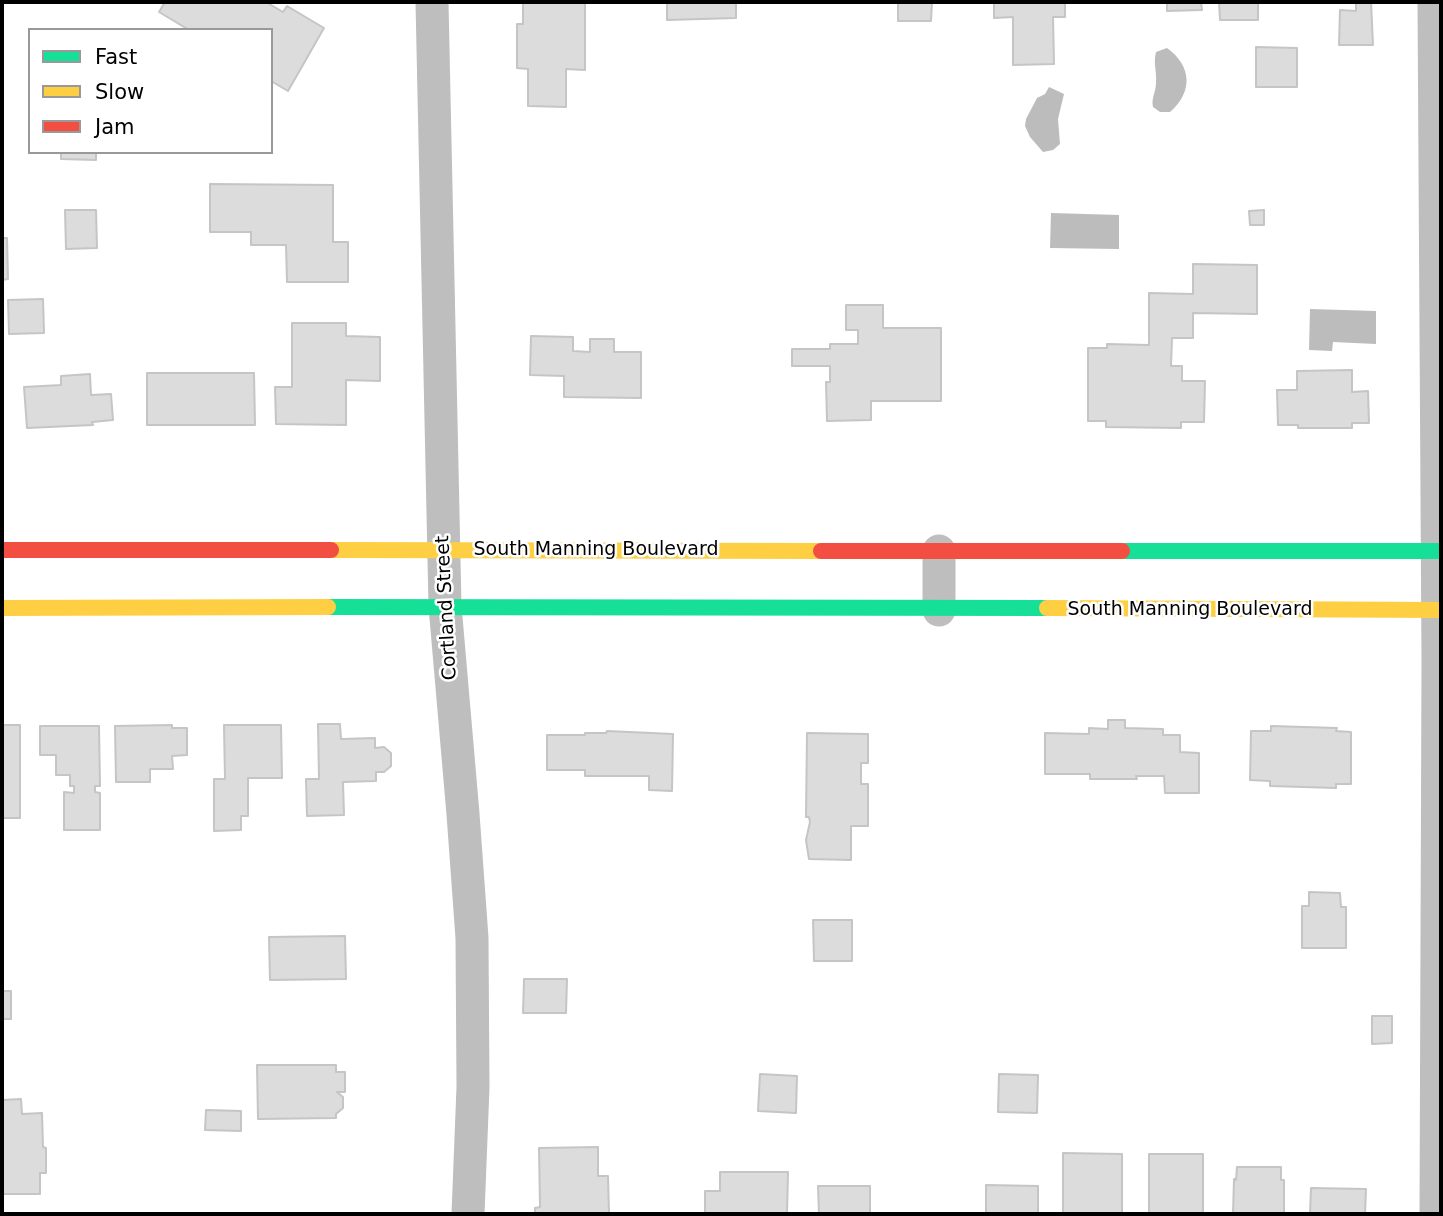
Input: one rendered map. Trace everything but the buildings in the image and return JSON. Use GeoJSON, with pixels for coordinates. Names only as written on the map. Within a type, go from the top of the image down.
{"type":"FeatureCollection","features":[{"type":"Feature","properties":{"kind":"street","name":"Cortland Street"},"geometry":{"type":"LineString","coordinates":[[432,2],[445,606],[471,938],[473,1087],[468,1214]]}},
{"type":"Feature","properties":{"kind":"street"},"geometry":{"type":"LineString","coordinates":[[1434,2],[1440,551],[1436,1214]]}},
{"type":"Feature","properties":{"kind":"street","name":"South Manning Boulevard"},"geometry":{"type":"LineString","coordinates":[[2,550],[1440,551]]}},
{"type":"Feature","properties":{"kind":"street"},"geometry":{"type":"LineString","coordinates":[[939,551],[939,610]]}},
{"type":"Feature","properties":{"kind":"street","name":"South Manning Boulevard"},"geometry":{"type":"LineString","coordinates":[[2,608],[445,606],[1440,610]]}},
{"type":"Feature","properties":{"kind":"shaded area"},"geometry":{"type":"Polygon","coordinates":[[[1167,48],[1185,71],[1186,88],[1178,104],[1170,112],[1160,112],[1153,107],[1155,56],[1156,52],[1167,48]]]}},
{"type":"Feature","properties":{"kind":"shaded area"},"geometry":{"type":"Polygon","coordinates":[[[1049,87],[1064,94],[1058,119],[1060,144],[1053,150],[1043,152],[1030,137],[1025,126],[1037,98],[1045,94],[1049,87]]]}},
{"type":"Feature","properties":{"kind":"shaded area"},"geometry":{"type":"Polygon","coordinates":[[[1051,213],[1119,215],[1119,249],[1050,248],[1051,213]]]}},
{"type":"Feature","properties":{"kind":"shaded area"},"geometry":{"type":"Polygon","coordinates":[[[1310,309],[1376,311],[1376,344],[1333,342],[1332,351],[1309,350],[1310,309]]]}},
{"type":"Feature","properties":{"kind":"traffic: fast"},"geometry":{"type":"LineString","coordinates":[[1122,551],[1441,551]]}},
{"type":"Feature","properties":{"kind":"traffic: fast"},"geometry":{"type":"LineString","coordinates":[[328,607],[1047,608]]}},
{"type":"Feature","properties":{"kind":"traffic: slow"},"geometry":{"type":"LineString","coordinates":[[331,550],[821,551]]}},
{"type":"Feature","properties":{"kind":"traffic: slow"},"geometry":{"type":"LineString","coordinates":[[2,608],[328,607]]}},
{"type":"Feature","properties":{"kind":"traffic: slow"},"geometry":{"type":"LineString","coordinates":[[1047,608],[1441,610]]}},
{"type":"Feature","properties":{"kind":"traffic: jam"},"geometry":{"type":"LineString","coordinates":[[2,550],[331,550]]}},
{"type":"Feature","properties":{"kind":"traffic: jam"},"geometry":{"type":"LineString","coordinates":[[821,551],[1122,551]]}}]}
